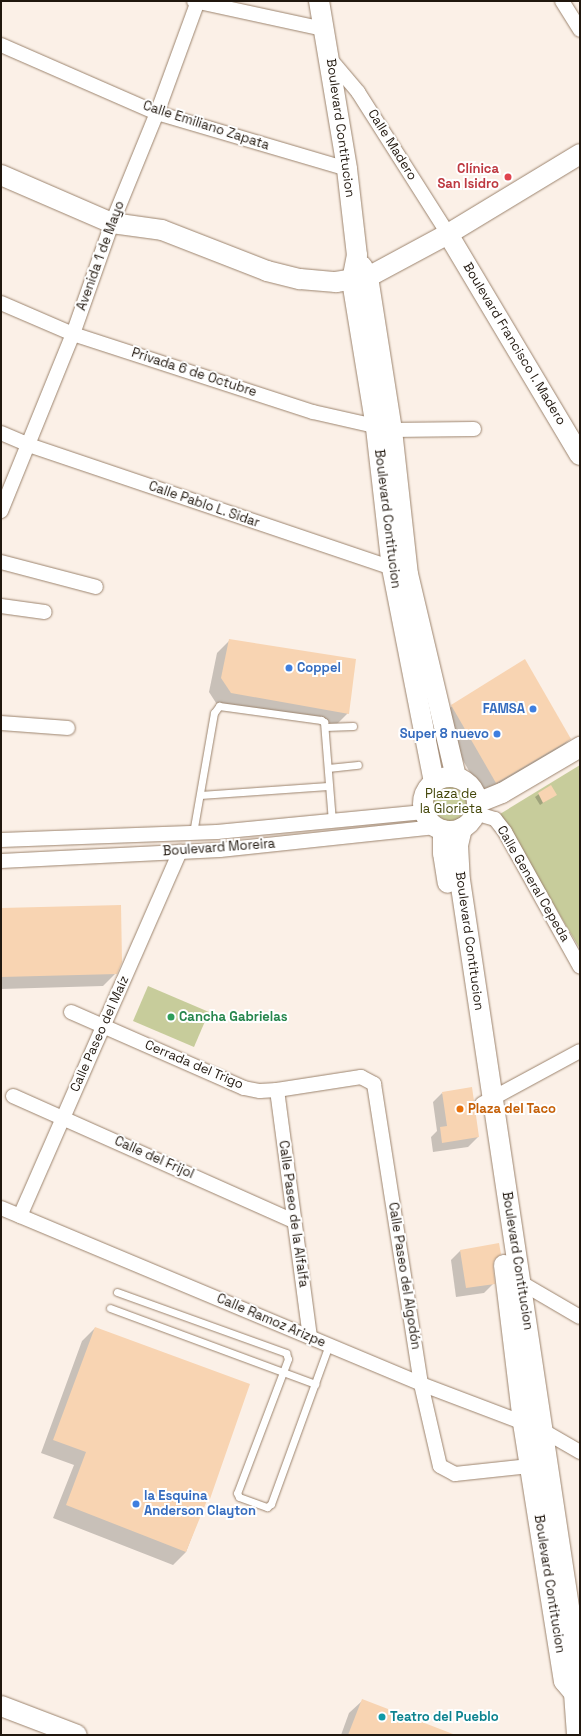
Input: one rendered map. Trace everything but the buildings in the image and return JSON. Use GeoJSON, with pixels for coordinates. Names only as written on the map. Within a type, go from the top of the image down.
{"type":"FeatureCollection","features":[{"type":"Feature","properties":{"kind":"street"},"geometry":{"type":"LineString","coordinates":[[562,1],[580,30]]}},
{"type":"Feature","properties":{"kind":"street"},"geometry":{"type":"LineString","coordinates":[[197,2],[323,29]]}},
{"type":"Feature","properties":{"kind":"street","name":"Avenida 1 de Mayo"},"geometry":{"type":"LineString","coordinates":[[1,511],[73,334],[112,223],[157,113],[197,2]]}},
{"type":"Feature","properties":{"kind":"street","name":"Boulevard Contitucion"},"geometry":{"type":"LineString","coordinates":[[321,2],[323,29],[331,60],[347,169],[360,279],[384,429],[400,571],[434,782]]}},
{"type":"Feature","properties":{"kind":"street","name":"Calle Emiliano Zapata"},"geometry":{"type":"LineString","coordinates":[[1,45],[157,113],[347,169]]}},
{"type":"Feature","properties":{"kind":"street","name":"Calle Madero"},"geometry":{"type":"LineString","coordinates":[[331,60],[358,92],[448,234]]}},
{"type":"Feature","properties":{"kind":"street"},"geometry":{"type":"LineString","coordinates":[[1,175],[112,223],[162,230],[274,272],[321,282],[360,279],[448,234],[580,154]]}},
{"type":"Feature","properties":{"kind":"street","name":"Boulevard Francisco I. Madero"},"geometry":{"type":"LineString","coordinates":[[448,234],[579,450]]}},
{"type":"Feature","properties":{"kind":"street","name":"Privada 6 de Octubre"},"geometry":{"type":"LineString","coordinates":[[1,303],[73,334],[313,412],[384,429],[474,429]]}},
{"type":"Feature","properties":{"kind":"street","name":"Calle Pablo L. Sidar"},"geometry":{"type":"LineString","coordinates":[[1,433],[28,445],[400,571]]}},
{"type":"Feature","properties":{"kind":"street"},"geometry":{"type":"LineString","coordinates":[[1,562],[96,587]]}},
{"type":"Feature","properties":{"kind":"street","name":"Boulevard Contitucion"},"geometry":{"type":"LineString","coordinates":[[400,571],[456,777]]}},
{"type":"Feature","properties":{"kind":"street"},"geometry":{"type":"LineString","coordinates":[[1,606],[45,612]]}},
{"type":"Feature","properties":{"kind":"street"},"geometry":{"type":"LineString","coordinates":[[1,723],[68,728]]}},
{"type":"Feature","properties":{"kind":"street"},"geometry":{"type":"LineString","coordinates":[[476,808],[471,787],[456,777],[444,777],[434,782],[425,796],[441,824],[476,808],[580,747]]}},
{"type":"Feature","properties":{"kind":"street","name":"Calle General Cepeda"},"geometry":{"type":"LineString","coordinates":[[476,808],[495,819],[505,832],[580,967]]}},
{"type":"Feature","properties":{"kind":"street","name":"Boulevard Moreira"},"geometry":{"type":"LineString","coordinates":[[3,840],[217,832],[332,822],[441,824]]}},
{"type":"Feature","properties":{"kind":"street","name":"Boulevard Contitucion"},"geometry":{"type":"LineString","coordinates":[[441,824],[458,845],[459,873],[487,1101],[523,1423],[564,1681],[577,1693]]}},
{"type":"Feature","properties":{"kind":"street","name":"Boulevard Moreira"},"geometry":{"type":"LineString","coordinates":[[4,860],[220,850],[441,824]]}},
{"type":"Feature","properties":{"kind":"street"},"geometry":{"type":"LineString","coordinates":[[217,832],[220,850]]}},
{"type":"Feature","properties":{"kind":"street"},"geometry":{"type":"LineString","coordinates":[[60,838],[61,858]]}},
{"type":"Feature","properties":{"kind":"street"},"geometry":{"type":"LineString","coordinates":[[3,840],[4,860]]}},
{"type":"Feature","properties":{"kind":"street","name":"Calle Paseo del Maíz"},"geometry":{"type":"LineString","coordinates":[[20,1216],[180,852]]}},
{"type":"Feature","properties":{"kind":"street","name":"Cerrada del Trigo"},"geometry":{"type":"LineString","coordinates":[[72,1012],[104,1025],[225,1082],[260,1091],[277,1090],[361,1077],[369,1079]]}},
{"type":"Feature","properties":{"kind":"street"},"geometry":{"type":"LineString","coordinates":[[487,1101],[580,1051]]}},
{"type":"Feature","properties":{"kind":"street","name":"Calle Paseo del Algodón"},"geometry":{"type":"LineString","coordinates":[[369,1079],[374,1084],[421,1384],[440,1466],[447,1472],[454,1474],[530,1466]]}},
{"type":"Feature","properties":{"kind":"street","name":"Calle Paseo de la Alfalfa"},"geometry":{"type":"LineString","coordinates":[[277,1090],[310,1338]]}},
{"type":"Feature","properties":{"kind":"street","name":"Calle del Frijol"},"geometry":{"type":"LineString","coordinates":[[13,1096],[294,1221]]}},
{"type":"Feature","properties":{"kind":"street","name":"Boulevard Contitucion"},"geometry":{"type":"LineString","coordinates":[[487,1101],[520,1282],[580,1680],[577,1693],[577,1735]]}},
{"type":"Feature","properties":{"kind":"street","name":"Calle Ramoz Arizpe"},"geometry":{"type":"LineString","coordinates":[[1,1208],[421,1384],[542,1430],[580,1452]]}},
{"type":"Feature","properties":{"kind":"street"},"geometry":{"type":"LineString","coordinates":[[520,1282],[580,1317]]}},
{"type":"Feature","properties":{"kind":"street"},"geometry":{"type":"LineString","coordinates":[[1,1706],[77,1735]]}},
{"type":"Feature","properties":{"kind":"lane"},"geometry":{"type":"LineString","coordinates":[[193,833],[214,713],[219,706],[321,720],[325,728],[328,786],[332,822]]}},
{"type":"Feature","properties":{"kind":"lane"},"geometry":{"type":"LineString","coordinates":[[325,728],[354,726]]}},
{"type":"Feature","properties":{"kind":"lane"},"geometry":{"type":"LineString","coordinates":[[328,768],[358,765]]}},
{"type":"Feature","properties":{"kind":"lane"},"geometry":{"type":"LineString","coordinates":[[200,795],[328,786]]}},
{"type":"Feature","properties":{"kind":"lane"},"geometry":{"type":"LineString","coordinates":[[117,1292],[286,1353],[288,1359],[237,1493],[239,1497],[267,1507],[271,1504],[329,1345]]}},
{"type":"Feature","properties":{"kind":"lane"},"geometry":{"type":"LineString","coordinates":[[110,1308],[315,1384]]}},
{"type":"Feature","properties":{"kind":"green space"},"geometry":{"type":"Polygon","coordinates":[[[580,765],[580,949],[500,814],[580,765]]]}},
{"type":"Feature","properties":{"kind":"green space","name":"Plaza de la Glorieta"},"geometry":{"type":"Polygon","coordinates":[[[447,784],[455,784],[465,789],[469,796],[469,810],[465,817],[455,822],[447,822],[437,817],[435,814],[432,807],[432,799],[437,789],[440,787],[447,784]]]}},
{"type":"Feature","properties":{"kind":"green space","name":"Cancha Gabrielas"},"geometry":{"type":"Polygon","coordinates":[[[148,986],[209,1012],[194,1047],[133,1021],[148,986]]]}},
{"type":"Feature","properties":{"kind":"place","name":"Clínica San Isidro"},"geometry":{"type":"Point","coordinates":[508,177]}},
{"type":"Feature","properties":{"kind":"place","name":"Coppel"},"geometry":{"type":"Point","coordinates":[289,668]}},
{"type":"Feature","properties":{"kind":"place","name":"FAMSA"},"geometry":{"type":"Point","coordinates":[533,709]}},
{"type":"Feature","properties":{"kind":"place","name":"Super 8 nuevo"},"geometry":{"type":"Point","coordinates":[497,734]}},
{"type":"Feature","properties":{"kind":"place","name":"Cancha Gabrielas"},"geometry":{"type":"Point","coordinates":[171,1017]}},
{"type":"Feature","properties":{"kind":"place","name":"Plaza del Taco"},"geometry":{"type":"Point","coordinates":[460,1109]}},
{"type":"Feature","properties":{"kind":"place","name":"la Esquina Anderson Clayton"},"geometry":{"type":"Point","coordinates":[136,1504]}},
{"type":"Feature","properties":{"kind":"place","name":"Teatro del Pueblo"},"geometry":{"type":"Point","coordinates":[382,1717]}}]}
